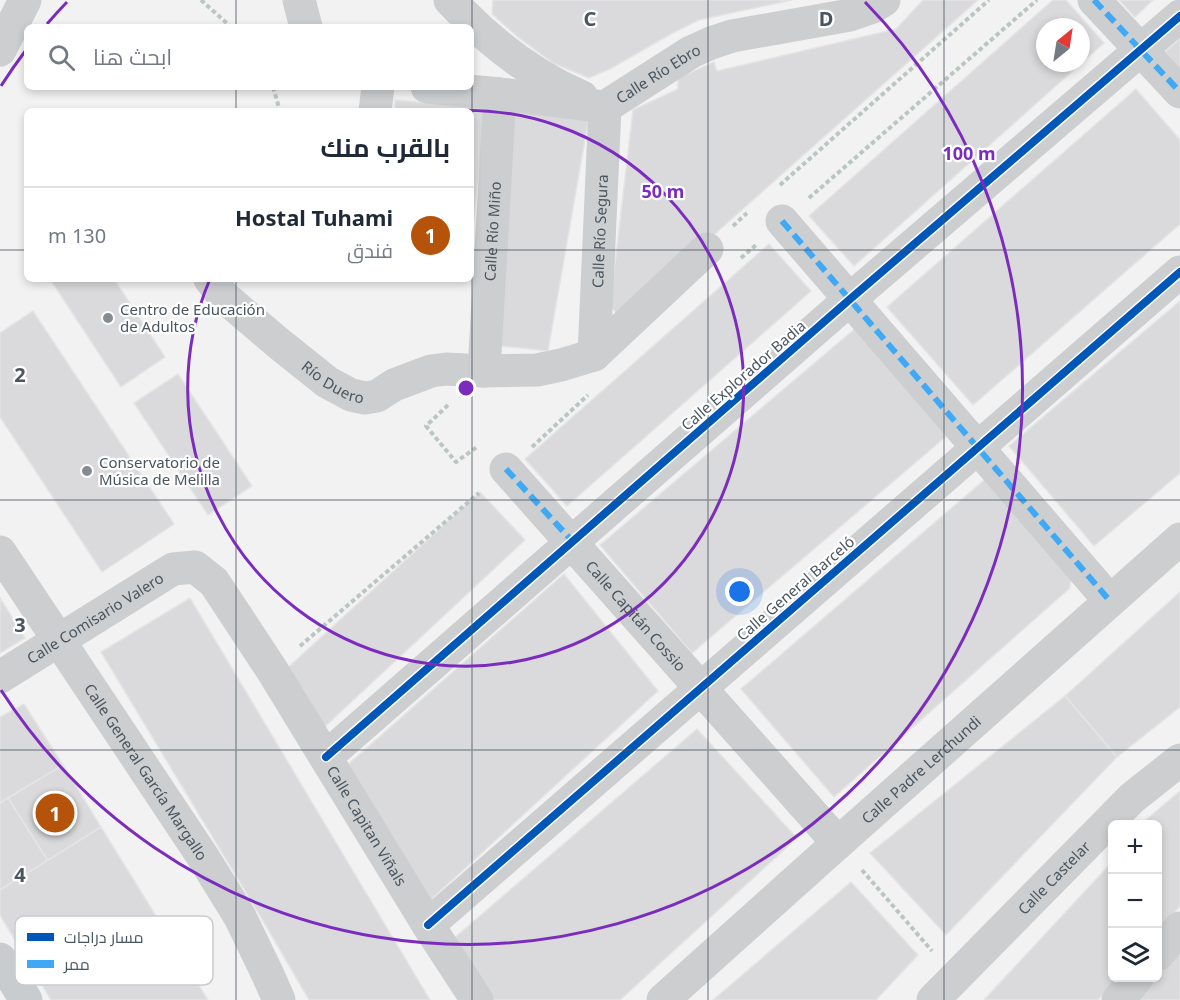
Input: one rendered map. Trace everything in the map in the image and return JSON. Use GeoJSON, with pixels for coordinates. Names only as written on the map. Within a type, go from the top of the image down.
{"type":"FeatureCollection","features":[{"type":"Feature","properties":{"kind":"main road"},"geometry":{"type":"LineString","coordinates":[[0,959],[15,983]]}},
{"type":"Feature","properties":{"kind":"main road"},"geometry":{"type":"LineString","coordinates":[[16,985],[26,1000]]}},
{"type":"Feature","properties":{"kind":"street"},"geometry":{"type":"LineString","coordinates":[[0,50],[25,0]]}},
{"type":"Feature","properties":{"kind":"street"},"geometry":{"type":"LineString","coordinates":[[298,0],[305,24]]}},
{"type":"Feature","properties":{"kind":"street"},"geometry":{"type":"LineString","coordinates":[[450,0],[494,42],[528,68],[566,90],[605,107]]}},
{"type":"Feature","properties":{"kind":"street","name":"Calle Río Ebro"},"geometry":{"type":"LineString","coordinates":[[458,90],[605,107],[691,52],[711,43],[732,36],[850,15],[873,8],[884,0]]}},
{"type":"Feature","properties":{"kind":"street"},"geometry":{"type":"LineString","coordinates":[[1094,0],[1180,92]]}},
{"type":"Feature","properties":{"kind":"street","name":"Calle Explorador Badia"},"geometry":{"type":"LineString","coordinates":[[326,757],[849,300],[1180,16]]}},
{"type":"Feature","properties":{"kind":"street"},"geometry":{"type":"LineString","coordinates":[[375,108],[378,90]]}},
{"type":"Feature","properties":{"kind":"street","name":"Calle Río Miño"},"geometry":{"type":"LineString","coordinates":[[484,371],[481,242],[500,94]]}},
{"type":"Feature","properties":{"kind":"street","name":"Calle Río Segura"},"geometry":{"type":"LineString","coordinates":[[594,355],[605,107]]}},
{"type":"Feature","properties":{"kind":"street"},"geometry":{"type":"LineString","coordinates":[[782,221],[1110,601]]}},
{"type":"Feature","properties":{"kind":"street"},"geometry":{"type":"LineString","coordinates":[[594,355],[707,249]]}},
{"type":"Feature","properties":{"kind":"street","name":"Calle General Barceló"},"geometry":{"type":"LineString","coordinates":[[428,924],[1180,272]]}},
{"type":"Feature","properties":{"kind":"street","name":"Río Duero"},"geometry":{"type":"LineString","coordinates":[[212,282],[223,296],[327,382],[365,398],[377,396],[394,385],[430,371],[446,369],[537,370],[594,355]]}},
{"type":"Feature","properties":{"kind":"street","name":"Calle Capitán Cossio"},"geometry":{"type":"LineString","coordinates":[[506,469],[838,843]]}},
{"type":"Feature","properties":{"kind":"street","name":"Calle Padre Lerchundi"},"geometry":{"type":"LineString","coordinates":[[663,1000],[1180,539]]}},
{"type":"Feature","properties":{"kind":"street","name":"Calle General García Margallo"},"geometry":{"type":"LineString","coordinates":[[0,552],[209,867],[240,917],[279,1000]]}},
{"type":"Feature","properties":{"kind":"street","name":"Calle Capitan Viñals"},"geometry":{"type":"LineString","coordinates":[[195,567],[214,582],[272,670],[477,1000]]}},
{"type":"Feature","properties":{"kind":"street","name":"Calle Comisario Valero"},"geometry":{"type":"LineString","coordinates":[[0,677],[173,569],[195,567]]}},
{"type":"Feature","properties":{"kind":"street","name":"Calle Castelar"},"geometry":{"type":"LineString","coordinates":[[933,1000],[1132,798],[1180,760]]}},
{"type":"Feature","properties":{"kind":"street"},"geometry":{"type":"LineString","coordinates":[[1162,949],[1180,928]]}},
{"type":"Feature","properties":{"kind":"street"},"geometry":{"type":"LineString","coordinates":[[1118,1000],[1134,982]]}},
{"type":"Feature","properties":{"kind":"path"},"geometry":{"type":"LineString","coordinates":[[201,0],[228,24]]}},
{"type":"Feature","properties":{"kind":"path"},"geometry":{"type":"LineString","coordinates":[[778,187],[989,0]]}},
{"type":"Feature","properties":{"kind":"path"},"geometry":{"type":"LineString","coordinates":[[274,90],[279,108]]}},
{"type":"Feature","properties":{"kind":"path"},"geometry":{"type":"LineString","coordinates":[[707,249],[751,210]]}},
{"type":"Feature","properties":{"kind":"path"},"geometry":{"type":"LineString","coordinates":[[484,371],[426,426],[456,462],[483,443],[506,469]]}},
{"type":"Feature","properties":{"kind":"path"},"geometry":{"type":"LineString","coordinates":[[838,843],[922,939]]}},
{"type":"Feature","properties":{"kind":"building"},"geometry":{"type":"Polygon","coordinates":[[[493,0],[792,0],[699,20],[610,69],[589,78],[553,63],[518,37],[492,14],[493,0]]]}},
{"type":"Feature","properties":{"kind":"building"},"geometry":{"type":"Polygon","coordinates":[[[923,0],[978,0],[622,319],[610,306],[633,110],[678,89],[678,78],[714,62],[717,71],[896,29],[923,0]]]}},
{"type":"Feature","properties":{"kind":"building"},"geometry":{"type":"Polygon","coordinates":[[[1053,0],[1066,0],[1082,18],[1036,18],[1036,72],[1071,72],[854,266],[809,216],[1053,0]]]}},
{"type":"Feature","properties":{"kind":"building"},"geometry":{"type":"Polygon","coordinates":[[[1119,0],[1153,0],[1135,17],[1119,0]]]}},
{"type":"Feature","properties":{"kind":"building"},"geometry":{"type":"Polygon","coordinates":[[[1090,27],[1104,43],[1090,55],[1090,27]]]}},
{"type":"Feature","properties":{"kind":"building"},"geometry":{"type":"Polygon","coordinates":[[[1180,39],[1180,69],[1165,52],[1180,39]]]}},
{"type":"Feature","properties":{"kind":"building"},"geometry":{"type":"Polygon","coordinates":[[[1136,89],[1180,140],[1180,224],[973,405],[887,307],[1136,89]]]}},
{"type":"Feature","properties":{"kind":"building"},"geometry":{"type":"Polygon","coordinates":[[[395,100],[487,108],[474,217],[474,108],[395,108],[395,100]]]}},
{"type":"Feature","properties":{"kind":"building"},"geometry":{"type":"Polygon","coordinates":[[[514,106],[589,117],[548,351],[490,345],[514,106]]]}},
{"type":"Feature","properties":{"kind":"building"},"geometry":{"type":"Polygon","coordinates":[[[769,244],[811,291],[567,506],[525,459],[769,244]]]}},
{"type":"Feature","properties":{"kind":"building","name":"Centro de Educación de Adultos"},"geometry":{"type":"Polygon","coordinates":[[[52,282],[116,282],[165,357],[121,387],[52,282]]]}},
{"type":"Feature","properties":{"kind":"building"},"geometry":{"type":"Polygon","coordinates":[[[1180,301],[1180,473],[1094,546],[1009,446],[1180,301]]]}},
{"type":"Feature","properties":{"kind":"building","name":"Conservatorio de Música de Melilla"},"geometry":{"type":"Polygon","coordinates":[[[33,311],[174,524],[102,572],[0,417],[0,333],[33,311]]]}},
{"type":"Feature","properties":{"kind":"building"},"geometry":{"type":"Polygon","coordinates":[[[857,327],[949,434],[692,653],[600,545],[857,327]]]}},
{"type":"Feature","properties":{"kind":"building"},"geometry":{"type":"Polygon","coordinates":[[[178,374],[252,486],[208,515],[134,403],[178,374]]]}},
{"type":"Feature","properties":{"kind":"building"},"geometry":{"type":"Polygon","coordinates":[[[990,475],[1072,571],[1070,588],[834,797],[741,689],[990,475]]]}},
{"type":"Feature","properties":{"kind":"building"},"geometry":{"type":"Polygon","coordinates":[[[480,492],[525,540],[318,733],[282,673],[480,492]]]}},
{"type":"Feature","properties":{"kind":"building"},"geometry":{"type":"Polygon","coordinates":[[[564,574],[658,691],[425,905],[344,768],[564,574]]]}},
{"type":"Feature","properties":{"kind":"building"},"geometry":{"type":"Polygon","coordinates":[[[1180,592],[1180,707],[1117,757],[1065,696],[1180,592]]]}},
{"type":"Feature","properties":{"kind":"building"},"geometry":{"type":"Polygon","coordinates":[[[0,598],[25,638],[0,653],[0,598]]]}},
{"type":"Feature","properties":{"kind":"building"},"geometry":{"type":"Polygon","coordinates":[[[190,598],[430,1000],[309,1000],[101,652],[190,598]]]}},
{"type":"Feature","properties":{"kind":"building"},"geometry":{"type":"Polygon","coordinates":[[[1065,696],[1117,757],[946,935],[870,853],[1065,696]]]}},
{"type":"Feature","properties":{"kind":"building"},"geometry":{"type":"Polygon","coordinates":[[[24,704],[63,765],[0,803],[0,717],[24,704]]]}},
{"type":"Feature","properties":{"kind":"building"},"geometry":{"type":"Polygon","coordinates":[[[697,729],[797,838],[620,1000],[487,1000],[452,940],[697,729]]]}},
{"type":"Feature","properties":{"kind":"building"},"geometry":{"type":"Polygon","coordinates":[[[63,765],[101,827],[48,861],[8,798],[63,765]]]}},
{"type":"Feature","properties":{"kind":"building"},"geometry":{"type":"Polygon","coordinates":[[[1180,791],[1180,906],[1162,927],[1162,820],[1146,820],[1180,791]]]}},
{"type":"Feature","properties":{"kind":"building"},"geometry":{"type":"Polygon","coordinates":[[[8,798],[48,861],[0,890],[0,803],[8,798]]]}},
{"type":"Feature","properties":{"kind":"building"},"geometry":{"type":"Polygon","coordinates":[[[101,827],[156,916],[15,916],[15,940],[0,915],[0,890],[101,827]]]}},
{"type":"Feature","properties":{"kind":"building"},"geometry":{"type":"Polygon","coordinates":[[[1108,866],[1108,982],[1114,982],[1098,1000],[984,1000],[1108,866]]]}},
{"type":"Feature","properties":{"kind":"building"},"geometry":{"type":"Polygon","coordinates":[[[851,882],[918,955],[876,1000],[713,1000],[851,882]]]}},
{"type":"Feature","properties":{"kind":"building"},"geometry":{"type":"Polygon","coordinates":[[[1180,947],[1180,1000],[1136,1000],[1152,982],[1162,982],[1162,969],[1180,947]]]}},
{"type":"Feature","properties":{"kind":"building"},"geometry":{"type":"Polygon","coordinates":[[[42,985],[199,985],[208,1000],[51,1000],[42,985]]]}},
{"type":"Feature","properties":{"kind":"marked path"},"geometry":{"type":"LineString","coordinates":[[1094,0],[1180,92]]}},
{"type":"Feature","properties":{"kind":"marked path"},"geometry":{"type":"LineString","coordinates":[[782,221],[1110,601]]}},
{"type":"Feature","properties":{"kind":"marked path"},"geometry":{"type":"LineString","coordinates":[[506,469],[573,542]]}},
{"type":"Feature","properties":{"kind":"cycle path"},"geometry":{"type":"LineString","coordinates":[[326,757],[849,300],[1180,16]]}},
{"type":"Feature","properties":{"kind":"cycle path"},"geometry":{"type":"LineString","coordinates":[[428,925],[1180,272]]}},
{"type":"Feature","properties":{"kind":"place","name":"Centro de Educación de Adultos"},"geometry":{"type":"Point","coordinates":[108,318]}},
{"type":"Feature","properties":{"kind":"place","name":"Conservatorio de Música de Melilla"},"geometry":{"type":"Point","coordinates":[87,471]}},
{"type":"Feature","properties":{"kind":"place","name":"Hostal Tuhami"},"geometry":{"type":"Point","coordinates":[55,813]}}]}
